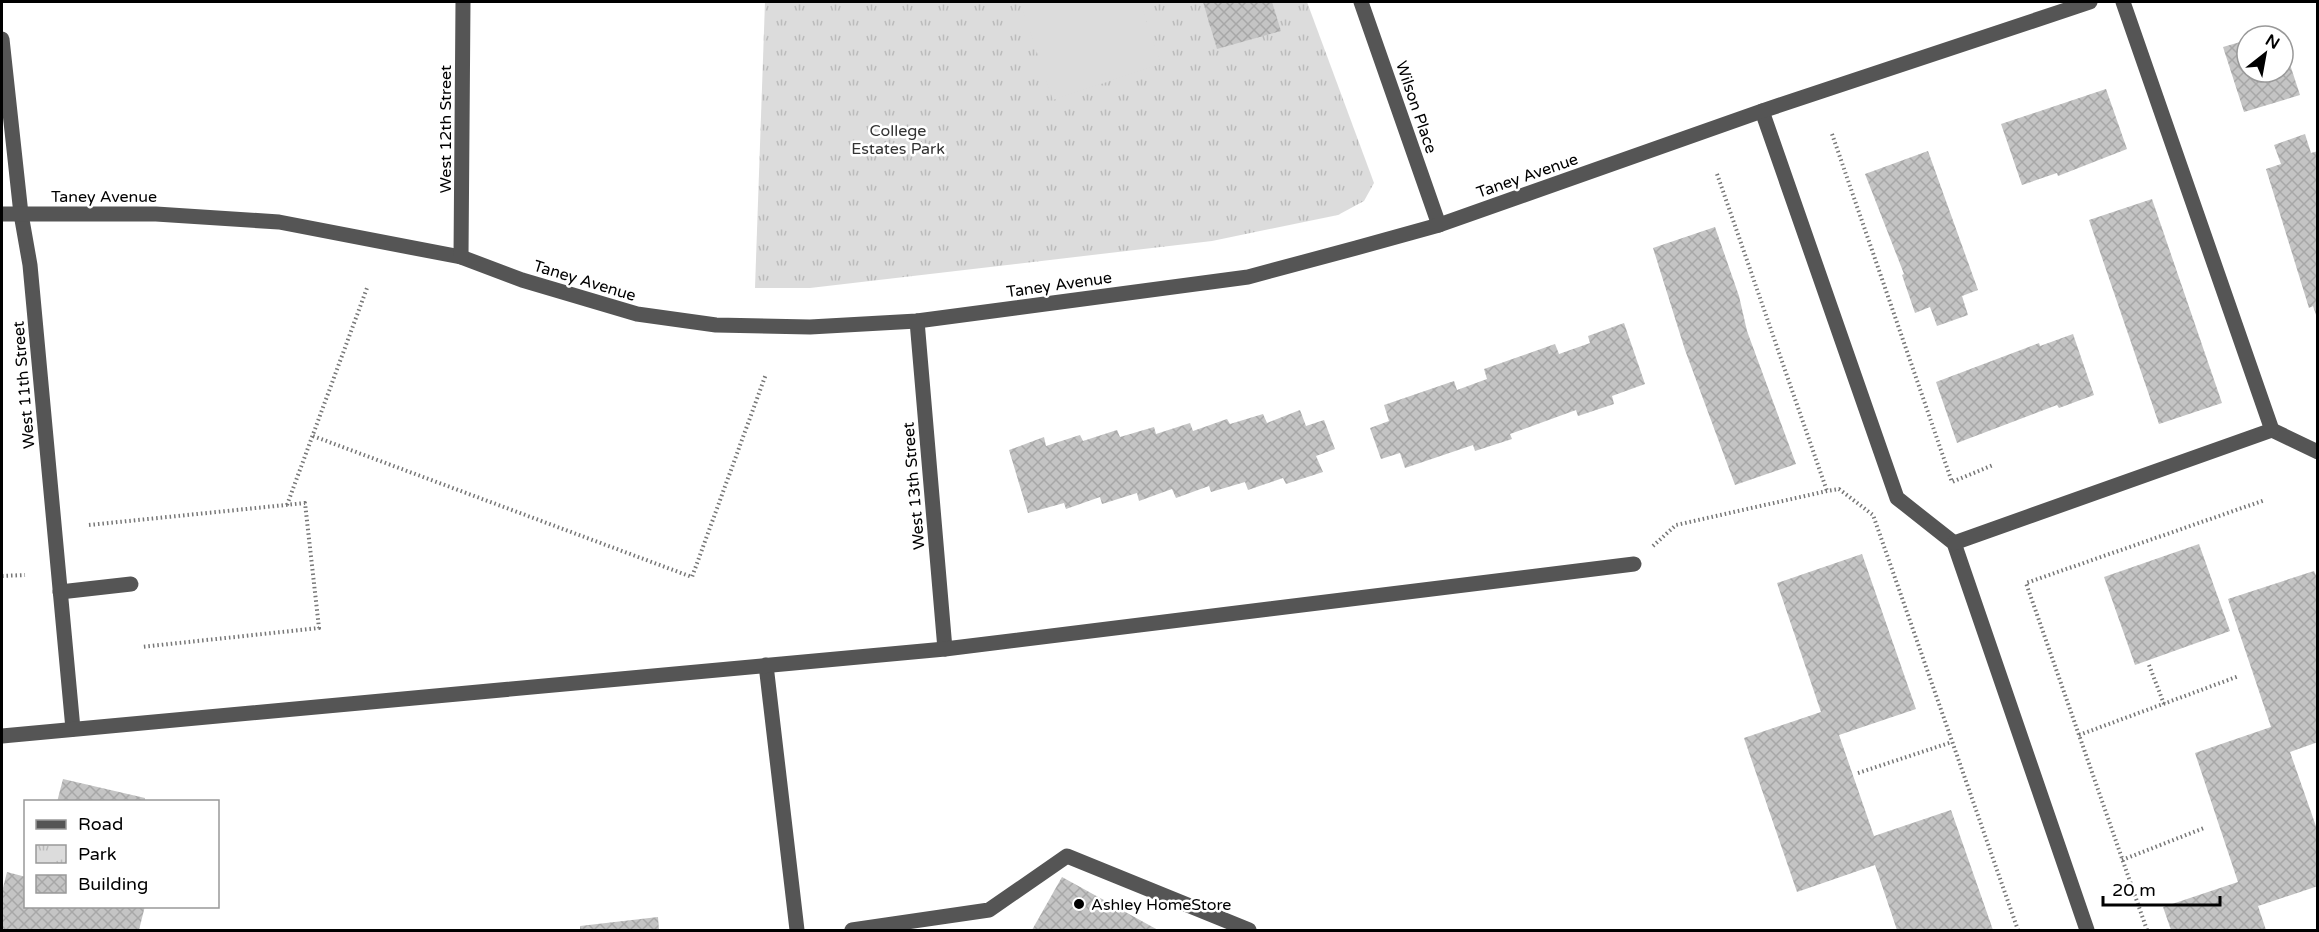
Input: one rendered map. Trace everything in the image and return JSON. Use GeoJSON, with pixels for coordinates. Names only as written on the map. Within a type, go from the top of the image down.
{"type":"FeatureCollection","features":[{"type":"Feature","properties":{"kind":"street","name":"West 12th Street"},"geometry":{"type":"LineString","coordinates":[[461,257],[463,2]]}},
{"type":"Feature","properties":{"kind":"street","name":"Wilson Place"},"geometry":{"type":"LineString","coordinates":[[1361,2],[1438,225]]}},
{"type":"Feature","properties":{"kind":"street","name":"Taney Avenue"},"geometry":{"type":"LineString","coordinates":[[2,214],[156,214],[279,222],[461,257],[522,280],[637,314],[716,325],[810,327],[917,321],[1248,277],[1438,225],[1762,111],[2090,2]]}},
{"type":"Feature","properties":{"kind":"street"},"geometry":{"type":"LineString","coordinates":[[2123,2],[2272,430]]}},
{"type":"Feature","properties":{"kind":"street","name":"West 11th Street"},"geometry":{"type":"LineString","coordinates":[[2,39],[21,214],[30,265],[74,729]]}},
{"type":"Feature","properties":{"kind":"street"},"geometry":{"type":"LineString","coordinates":[[1762,111],[1897,498],[1954,543],[2087,930]]}},
{"type":"Feature","properties":{"kind":"street","name":"West 13th Street"},"geometry":{"type":"LineString","coordinates":[[917,321],[945,649]]}},
{"type":"Feature","properties":{"kind":"street"},"geometry":{"type":"LineString","coordinates":[[1954,543],[2272,430],[2318,452]]}},
{"type":"Feature","properties":{"kind":"street"},"geometry":{"type":"LineString","coordinates":[[2,736],[945,649],[1634,564]]}},
{"type":"Feature","properties":{"kind":"street"},"geometry":{"type":"LineString","coordinates":[[60,592],[131,584]]}},
{"type":"Feature","properties":{"kind":"street"},"geometry":{"type":"LineString","coordinates":[[766,665],[796,930]]}},
{"type":"Feature","properties":{"kind":"street"},"geometry":{"type":"LineString","coordinates":[[852,930],[989,910],[1067,856],[1249,930]]}},
{"type":"Feature","properties":{"kind":"path"},"geometry":{"type":"LineString","coordinates":[[1832,134],[1952,482],[1993,465]]}},
{"type":"Feature","properties":{"kind":"path"},"geometry":{"type":"LineString","coordinates":[[1717,174],[1827,491]]}},
{"type":"Feature","properties":{"kind":"path"},"geometry":{"type":"LineString","coordinates":[[287,505],[367,288]]}},
{"type":"Feature","properties":{"kind":"path"},"geometry":{"type":"LineString","coordinates":[[313,436],[692,577],[766,374]]}},
{"type":"Feature","properties":{"kind":"path"},"geometry":{"type":"LineString","coordinates":[[1634,564],[1676,525],[1827,491],[1839,489],[1873,515],[2018,930]]}},
{"type":"Feature","properties":{"kind":"path"},"geometry":{"type":"LineString","coordinates":[[2147,930],[2026,583],[2265,500]]}},
{"type":"Feature","properties":{"kind":"path"},"geometry":{"type":"LineString","coordinates":[[89,525],[305,503],[319,628],[141,647]]}},
{"type":"Feature","properties":{"kind":"path"},"geometry":{"type":"LineString","coordinates":[[2,576],[25,575]]}},
{"type":"Feature","properties":{"kind":"path"},"geometry":{"type":"LineString","coordinates":[[2149,665],[2164,704]]}},
{"type":"Feature","properties":{"kind":"path"},"geometry":{"type":"LineString","coordinates":[[2079,735],[2239,676]]}},
{"type":"Feature","properties":{"kind":"path"},"geometry":{"type":"LineString","coordinates":[[1858,773],[1952,742]]}},
{"type":"Feature","properties":{"kind":"path"},"geometry":{"type":"LineString","coordinates":[[2122,860],[2205,828]]}},
{"type":"Feature","properties":{"kind":"green space","name":"College Estates Park"},"geometry":{"type":"Polygon","coordinates":[[[765,2],[1307,2],[1374,183],[1364,201],[1338,215],[1212,241],[810,288],[755,288],[765,2]]]}},
{"type":"Feature","properties":{"kind":"green space"},"geometry":{"type":"Polygon","coordinates":[[[1020,2],[1140,2],[1161,64],[1053,100],[1020,2]]]}},
{"type":"Feature","properties":{"kind":"building"},"geometry":{"type":"Polygon","coordinates":[[[1203,2],[1272,2],[1281,31],[1217,49],[1203,2]]]}},
{"type":"Feature","properties":{"kind":"building"},"geometry":{"type":"Polygon","coordinates":[[[2235,44],[2235,84],[2295,84],[2295,80],[2300,95],[2244,112],[2223,47],[2235,44]]]}},
{"type":"Feature","properties":{"kind":"building"},"geometry":{"type":"Polygon","coordinates":[[[2106,89],[2127,149],[2058,176],[2057,173],[2022,185],[2001,124],[2106,89]]]}},
{"type":"Feature","properties":{"kind":"building"},"geometry":{"type":"Polygon","coordinates":[[[2305,134],[2311,153],[2318,151],[2317,318],[2313,306],[2309,308],[2266,169],[2281,164],[2274,145],[2305,134]]]}},
{"type":"Feature","properties":{"kind":"building"},"geometry":{"type":"Polygon","coordinates":[[[1928,151],[1978,290],[1962,296],[1968,315],[1937,326],[1930,307],[1915,313],[1902,275],[1904,274],[1865,174],[1928,151]]]}},
{"type":"Feature","properties":{"kind":"building"},"geometry":{"type":"Polygon","coordinates":[[[2152,199],[2222,403],[2159,424],[2089,220],[2152,199]]]}},
{"type":"Feature","properties":{"kind":"building"},"geometry":{"type":"Polygon","coordinates":[[[1715,227],[1739,296],[1747,331],[1796,464],[1735,485],[1685,350],[1653,248],[1715,227]]]}},
{"type":"Feature","properties":{"kind":"building"},"geometry":{"type":"Polygon","coordinates":[[[1624,323],[1645,384],[1612,396],[1614,404],[1578,416],[1576,410],[1510,434],[1512,439],[1475,451],[1473,445],[1405,468],[1400,453],[1381,459],[1370,428],[1389,421],[1384,405],[1454,381],[1457,390],[1487,379],[1484,369],[1555,344],[1559,354],[1590,343],[1588,336],[1624,323]]]}},
{"type":"Feature","properties":{"kind":"building"},"geometry":{"type":"Polygon","coordinates":[[[2073,334],[2094,395],[2059,408],[2057,405],[1957,443],[1936,382],[2039,343],[2040,346],[2073,334]]]}},
{"type":"Feature","properties":{"kind":"building"},"geometry":{"type":"Polygon","coordinates":[[[1300,410],[1306,426],[1324,420],[1335,449],[1316,456],[1323,472],[1286,484],[1283,478],[1248,490],[1245,482],[1211,492],[1209,486],[1176,498],[1172,489],[1139,501],[1137,493],[1102,504],[1100,497],[1066,509],[1064,503],[1028,513],[1009,450],[1044,437],[1046,446],[1080,435],[1083,441],[1117,430],[1120,437],[1154,427],[1156,434],[1190,423],[1193,431],[1227,419],[1230,424],[1263,414],[1267,423],[1300,410]]]}},
{"type":"Feature","properties":{"kind":"building"},"geometry":{"type":"Polygon","coordinates":[[[2199,544],[2230,631],[2135,665],[2104,577],[2199,544]]]}},
{"type":"Feature","properties":{"kind":"building"},"geometry":{"type":"Polygon","coordinates":[[[1862,554],[1916,709],[1839,735],[1874,836],[1951,810],[1993,930],[1897,930],[1875,865],[1797,892],[1744,738],[1821,712],[1777,583],[1862,554]]]}},
{"type":"Feature","properties":{"kind":"building"},"geometry":{"type":"Polygon","coordinates":[[[2314,571],[2318,580],[2318,742],[2290,752],[2318,832],[2318,886],[2258,906],[2266,930],[2171,930],[2163,907],[2238,882],[2195,753],[2271,727],[2228,599],[2314,571]]]}},
{"type":"Feature","properties":{"kind":"building"},"geometry":{"type":"Polygon","coordinates":[[[63,779],[145,798],[145,800],[58,800],[63,779]]]}},
{"type":"Feature","properties":{"kind":"building"},"geometry":{"type":"Polygon","coordinates":[[[7,872],[24,876],[24,908],[144,908],[139,930],[2,930],[2,892],[7,872]]]}},
{"type":"Feature","properties":{"kind":"building","name":"Ashley HomeStore"},"geometry":{"type":"Polygon","coordinates":[[[1062,877],[1158,930],[1032,930],[1062,877]]]}},
{"type":"Feature","properties":{"kind":"building"},"geometry":{"type":"Polygon","coordinates":[[[658,917],[659,930],[580,930],[580,926],[658,917]]]}},
{"type":"Feature","properties":{"kind":"place","name":"Ashley HomeStore"},"geometry":{"type":"Point","coordinates":[1079,904]}}]}
